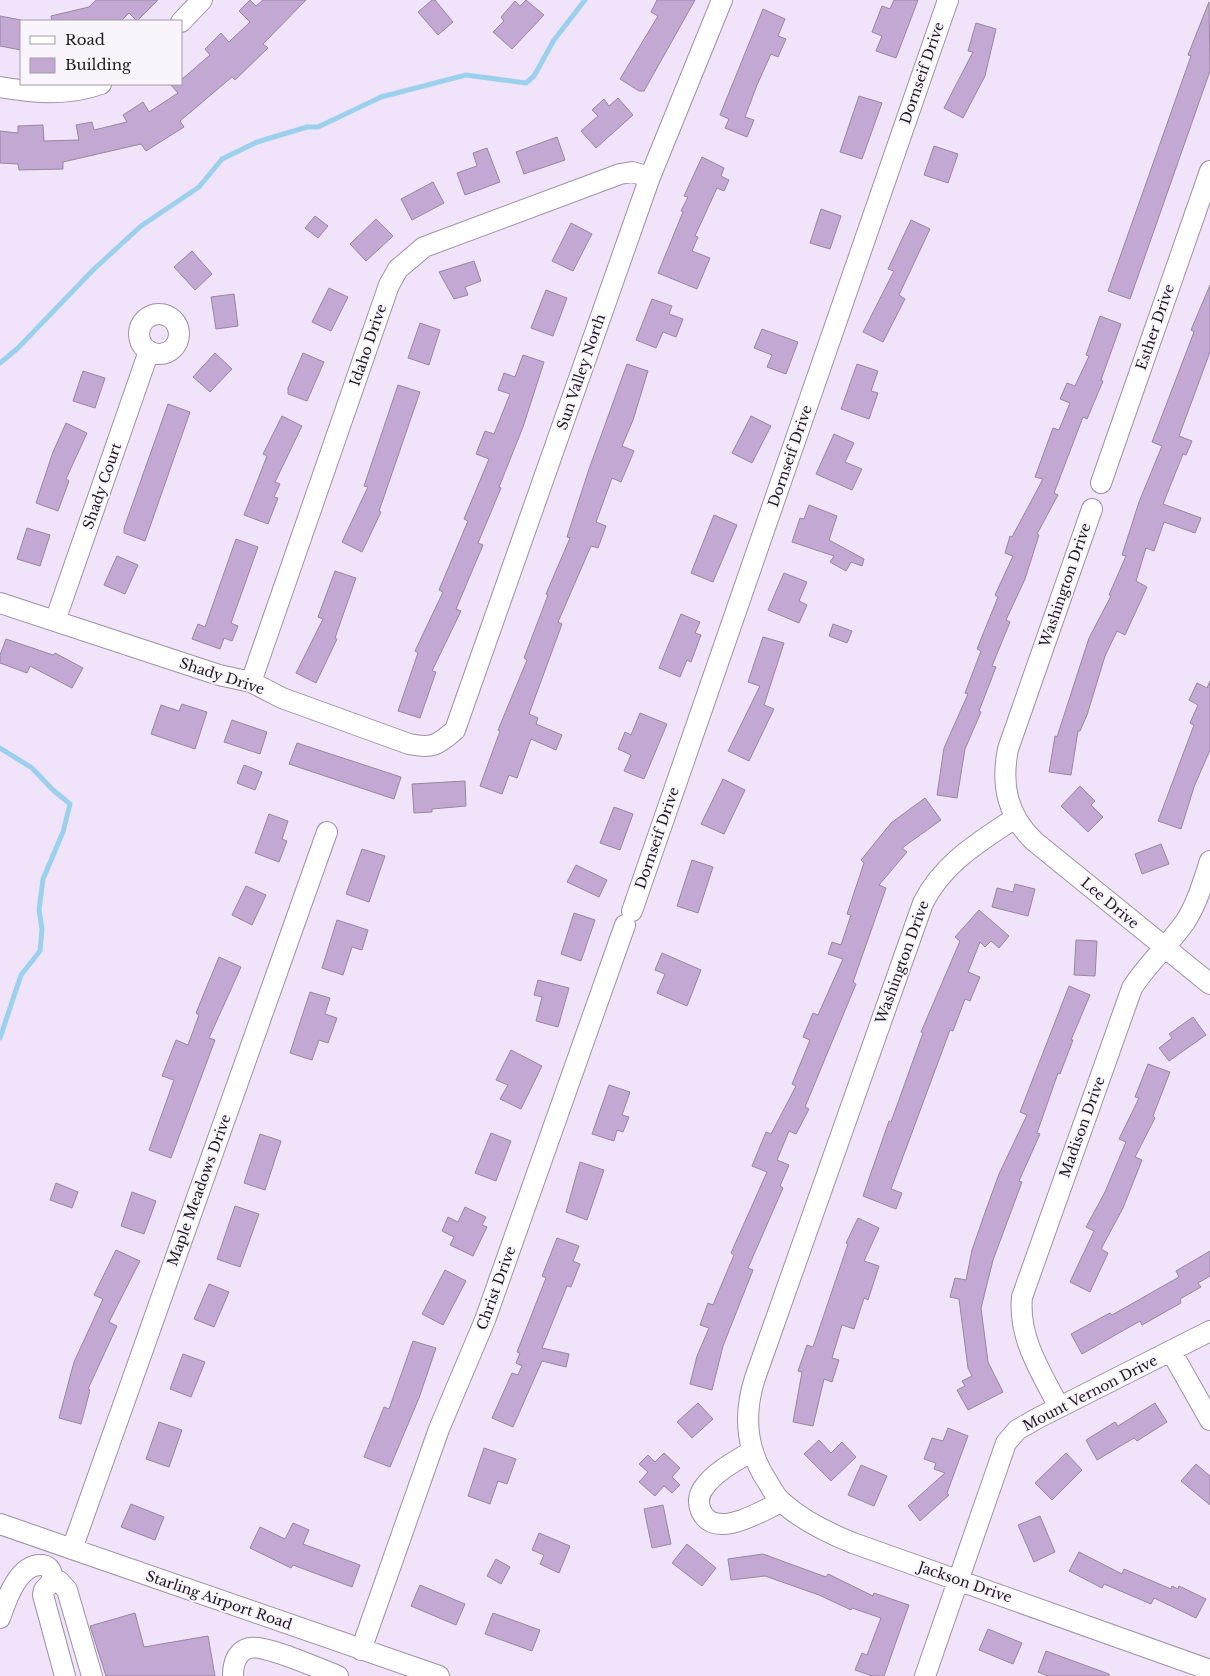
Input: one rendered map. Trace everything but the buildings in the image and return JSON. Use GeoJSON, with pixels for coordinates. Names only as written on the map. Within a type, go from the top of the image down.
{"type":"FeatureCollection","features":[{"type":"Feature","properties":{"kind":"street"},"geometry":{"type":"LineString","coordinates":[[182,21],[202,0]]}},
{"type":"Feature","properties":{"kind":"street","name":"Sun Valley North"},"geometry":{"type":"LineString","coordinates":[[442,742],[455,730],[650,177],[722,0]]}},
{"type":"Feature","properties":{"kind":"street","name":"Dornseif Drive"},"geometry":{"type":"LineString","coordinates":[[628,918],[948,0]]}},
{"type":"Feature","properties":{"kind":"street"},"geometry":{"type":"LineString","coordinates":[[0,87],[29,92],[60,93],[96,85]]}},
{"type":"Feature","properties":{"kind":"street","name":"Esther Drive"},"geometry":{"type":"LineString","coordinates":[[1100,483],[1210,171]]}},
{"type":"Feature","properties":{"kind":"street","name":"Idaho Drive"},"geometry":{"type":"LineString","coordinates":[[251,682],[389,284],[398,269],[424,247],[620,174],[632,172],[650,177]]}},
{"type":"Feature","properties":{"kind":"street","name":"Shady Court"},"geometry":{"type":"LineString","coordinates":[[55,621],[149,351]]}},
{"type":"Feature","properties":{"kind":"street","name":"Washington Drive"},"geometry":{"type":"LineString","coordinates":[[752,1451],[747,1414],[754,1378],[923,903],[935,881],[953,862],[1015,818],[1007,801],[1004,784],[1008,748],[1092,509]]}},
{"type":"Feature","properties":{"kind":"street","name":"Shady Drive"},"geometry":{"type":"LineString","coordinates":[[0,603],[219,675],[251,682],[282,698],[409,744],[425,747],[442,742]]}},
{"type":"Feature","properties":{"kind":"street","name":"Lee Drive"},"geometry":{"type":"LineString","coordinates":[[1015,818],[1034,841],[1210,984]]}},
{"type":"Feature","properties":{"kind":"street","name":"Maple Meadows Drive"},"geometry":{"type":"LineString","coordinates":[[72,1549],[327,832]]}},
{"type":"Feature","properties":{"kind":"street","name":"Madison Drive"},"geometry":{"type":"LineString","coordinates":[[1059,1407],[1024,1335],[1021,1316],[1022,1297],[1127,1001],[1139,977],[1185,922],[1193,909],[1210,861]]}},
{"type":"Feature","properties":{"kind":"street","name":"Christ Drive"},"geometry":{"type":"LineString","coordinates":[[361,1650],[439,1429],[485,1320],[628,918]]}},
{"type":"Feature","properties":{"kind":"street","name":"Mount Vernon Drive"},"geometry":{"type":"LineString","coordinates":[[925,1676],[1006,1443],[1017,1430],[1210,1330]]}},
{"type":"Feature","properties":{"kind":"street"},"geometry":{"type":"LineString","coordinates":[[1171,1350],[1210,1420]]}},
{"type":"Feature","properties":{"kind":"street"},"geometry":{"type":"LineString","coordinates":[[752,1451],[723,1470],[704,1486],[699,1498],[702,1513],[710,1522],[723,1525],[751,1517],[781,1502]]}},
{"type":"Feature","properties":{"kind":"street","name":"Jackson Drive"},"geometry":{"type":"LineString","coordinates":[[752,1451],[765,1479],[781,1502],[807,1521],[838,1537],[1210,1670]]}},
{"type":"Feature","properties":{"kind":"street","name":"Starling Airport Road"},"geometry":{"type":"LineString","coordinates":[[0,1524],[439,1676]]}},
{"type":"Feature","properties":{"kind":"street"},"geometry":{"type":"LineString","coordinates":[[53,1542],[49,1573],[43,1595],[65,1676]]}},
{"type":"Feature","properties":{"kind":"street"},"geometry":{"type":"LineString","coordinates":[[0,1618],[12,1590],[24,1572],[36,1566],[49,1573],[68,1590],[92,1676]]}},
{"type":"Feature","properties":{"kind":"street"},"geometry":{"type":"LineString","coordinates":[[232,1676],[235,1659],[241,1652],[258,1648],[338,1676]]}},
{"type":"Feature","properties":{"kind":"waterway"},"geometry":{"type":"LineString","coordinates":[[0,363],[18,348],[93,270],[141,226],[199,187],[222,159],[257,142],[307,127],[318,127],[381,97],[466,75],[526,83],[534,76],[554,40],[585,0]]}},
{"type":"Feature","properties":{"kind":"waterway"},"geometry":{"type":"LineString","coordinates":[[0,748],[32,768],[53,790],[70,804],[63,832],[43,879],[39,910],[42,929],[40,951],[21,975],[0,1038]]}}]}
